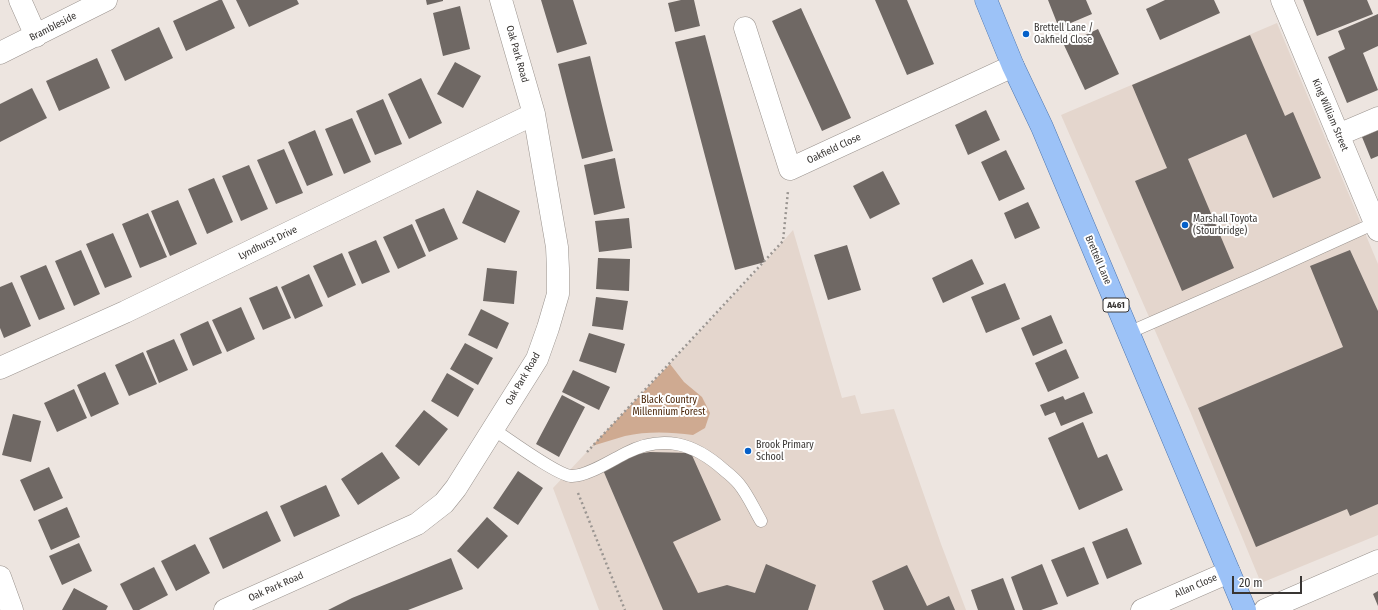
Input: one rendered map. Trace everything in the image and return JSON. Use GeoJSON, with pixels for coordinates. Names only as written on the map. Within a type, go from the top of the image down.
{"type":"FeatureCollection","features":[{"type":"Feature","properties":{"kind":"main road","name":"Brettell Lane"},"geometry":{"type":"LineString","coordinates":[[986,0],[1013,66],[1042,127],[1245,610]]}},
{"type":"Feature","properties":{"kind":"street"},"geometry":{"type":"LineString","coordinates":[[20,0],[36,36]]}},
{"type":"Feature","properties":{"kind":"street","name":"Brambleside"},"geometry":{"type":"LineString","coordinates":[[0,54],[106,0]]}},
{"type":"Feature","properties":{"kind":"street","name":"Oak Park Road"},"geometry":{"type":"LineString","coordinates":[[225,610],[417,524],[444,504],[456,488],[537,359],[558,294],[557,247],[534,114],[501,0]]}},
{"type":"Feature","properties":{"kind":"street","name":"King William Street"},"geometry":{"type":"LineString","coordinates":[[1282,0],[1376,226]]}},
{"type":"Feature","properties":{"kind":"street"},"geometry":{"type":"LineString","coordinates":[[745,28],[790,169]]}},
{"type":"Feature","properties":{"kind":"street","name":"Oakfield Close"},"geometry":{"type":"LineString","coordinates":[[790,169],[1013,66]]}},
{"type":"Feature","properties":{"kind":"street","name":"Lyndhurst Drive"},"geometry":{"type":"LineString","coordinates":[[0,368],[125,312],[534,114]]}},
{"type":"Feature","properties":{"kind":"street"},"geometry":{"type":"LineString","coordinates":[[1338,135],[1378,118]]}},
{"type":"Feature","properties":{"kind":"street"},"geometry":{"type":"LineString","coordinates":[[1265,610],[1378,561]]}},
{"type":"Feature","properties":{"kind":"street","name":"Allan Close"},"geometry":{"type":"LineString","coordinates":[[1142,610],[1229,572]]}},
{"type":"Feature","properties":{"kind":"street"},"geometry":{"type":"LineString","coordinates":[[0,577],[12,610]]}},
{"type":"Feature","properties":{"kind":"lane"},"geometry":{"type":"LineString","coordinates":[[1128,333],[1376,226]]}},
{"type":"Feature","properties":{"kind":"lane"},"geometry":{"type":"LineString","coordinates":[[493,429],[557,471],[568,475],[585,474],[631,450],[649,444],[666,442],[691,448],[713,460],[739,484],[761,521]]}},
{"type":"Feature","properties":{"kind":"path"},"geometry":{"type":"LineString","coordinates":[[625,610],[568,475],[783,241],[790,169]]}},
{"type":"Feature","properties":{"kind":"shaded area"},"geometry":{"type":"Polygon","coordinates":[[[1277,23],[1378,264],[1378,535],[1261,583],[1190,411],[1061,115],[1277,23]]]}},
{"type":"Feature","properties":{"kind":"shaded area","name":"Brook Primary School"},"geometry":{"type":"Polygon","coordinates":[[[793,230],[842,398],[855,395],[861,414],[894,409],[941,544],[966,610],[599,610],[553,488],[765,262],[793,230]]]}},
{"type":"Feature","properties":{"kind":"green space","name":"Black Country Millennium Forest"},"geometry":{"type":"Polygon","coordinates":[[[670,364],[684,382],[702,397],[710,413],[705,428],[693,435],[642,433],[625,436],[592,446],[670,364]]]}},
{"type":"Feature","properties":{"kind":"building"},"geometry":{"type":"Polygon","coordinates":[[[222,0],[235,28],[186,51],[173,21],[222,0]]]}},
{"type":"Feature","properties":{"kind":"building"},"geometry":{"type":"Polygon","coordinates":[[[236,0],[297,0],[299,4],[249,27],[236,0]]]}},
{"type":"Feature","properties":{"kind":"building"},"geometry":{"type":"Polygon","coordinates":[[[426,0],[443,0],[443,1],[427,5],[426,0]]]}},
{"type":"Feature","properties":{"kind":"building"},"geometry":{"type":"Polygon","coordinates":[[[541,0],[573,0],[587,44],[557,53],[541,0]]]}},
{"type":"Feature","properties":{"kind":"building"},"geometry":{"type":"Polygon","coordinates":[[[681,0],[694,0],[700,26],[675,32],[668,3],[681,0]]]}},
{"type":"Feature","properties":{"kind":"building"},"geometry":{"type":"Polygon","coordinates":[[[875,0],[907,0],[934,64],[907,75],[875,0]]]}},
{"type":"Feature","properties":{"kind":"building"},"geometry":{"type":"Polygon","coordinates":[[[1048,0],[1086,0],[1092,14],[1059,28],[1048,0]]]}},
{"type":"Feature","properties":{"kind":"building"},"geometry":{"type":"Polygon","coordinates":[[[1165,0],[1214,0],[1220,13],[1160,40],[1146,9],[1165,0]]]}},
{"type":"Feature","properties":{"kind":"building"},"geometry":{"type":"Polygon","coordinates":[[[1303,0],[1367,0],[1373,14],[1317,36],[1303,0]]]}},
{"type":"Feature","properties":{"kind":"building"},"geometry":{"type":"Polygon","coordinates":[[[460,6],[470,49],[443,56],[433,13],[460,6]]]}},
{"type":"Feature","properties":{"kind":"building"},"geometry":{"type":"Polygon","coordinates":[[[801,8],[851,118],[822,131],[772,21],[801,8]]]}},
{"type":"Feature","properties":{"kind":"building"},"geometry":{"type":"Polygon","coordinates":[[[1378,14],[1378,46],[1363,53],[1378,90],[1347,103],[1328,57],[1345,49],[1338,31],[1378,14]]]}},
{"type":"Feature","properties":{"kind":"building"},"geometry":{"type":"Polygon","coordinates":[[[159,27],[173,58],[125,81],[111,50],[159,27]]]}},
{"type":"Feature","properties":{"kind":"building"},"geometry":{"type":"Polygon","coordinates":[[[1098,29],[1119,74],[1085,90],[1064,45],[1098,29]]]}},
{"type":"Feature","properties":{"kind":"building"},"geometry":{"type":"Polygon","coordinates":[[[705,35],[765,262],[735,270],[675,42],[705,35]]]}},
{"type":"Feature","properties":{"kind":"building"},"geometry":{"type":"Polygon","coordinates":[[[1250,35],[1285,116],[1293,112],[1321,178],[1273,198],[1246,134],[1188,159],[1234,268],[1182,291],[1135,181],[1167,168],[1132,85],[1250,35]]]}},
{"type":"Feature","properties":{"kind":"building"},"geometry":{"type":"Polygon","coordinates":[[[590,56],[613,151],[582,159],[558,64],[590,56]]]}},
{"type":"Feature","properties":{"kind":"building"},"geometry":{"type":"Polygon","coordinates":[[[97,58],[110,88],[59,111],[46,81],[97,58]]]}},
{"type":"Feature","properties":{"kind":"building"},"geometry":{"type":"Polygon","coordinates":[[[455,62],[481,76],[463,108],[437,94],[455,62]]]}},
{"type":"Feature","properties":{"kind":"building"},"geometry":{"type":"Polygon","coordinates":[[[421,78],[442,123],[409,139],[388,94],[421,78]]]}},
{"type":"Feature","properties":{"kind":"building"},"geometry":{"type":"Polygon","coordinates":[[[32,88],[47,118],[0,142],[0,104],[32,88]]]}},
{"type":"Feature","properties":{"kind":"building"},"geometry":{"type":"Polygon","coordinates":[[[383,99],[402,144],[375,155],[356,111],[383,99]]]}},
{"type":"Feature","properties":{"kind":"building"},"geometry":{"type":"Polygon","coordinates":[[[986,110],[1000,140],[968,155],[955,125],[986,110]]]}},
{"type":"Feature","properties":{"kind":"building"},"geometry":{"type":"Polygon","coordinates":[[[352,118],[371,162],[344,174],[325,129],[352,118]]]}},
{"type":"Feature","properties":{"kind":"building"},"geometry":{"type":"Polygon","coordinates":[[[315,130],[333,175],[307,186],[288,142],[315,130]]]}},
{"type":"Feature","properties":{"kind":"building"},"geometry":{"type":"Polygon","coordinates":[[[1378,130],[1378,156],[1371,159],[1362,137],[1378,130]]]}},
{"type":"Feature","properties":{"kind":"building"},"geometry":{"type":"Polygon","coordinates":[[[284,149],[303,193],[276,204],[257,160],[284,149]]]}},
{"type":"Feature","properties":{"kind":"building"},"geometry":{"type":"Polygon","coordinates":[[[1006,150],[1025,189],[999,201],[981,162],[1006,150]]]}},
{"type":"Feature","properties":{"kind":"building"},"geometry":{"type":"Polygon","coordinates":[[[615,158],[625,208],[594,215],[584,165],[615,158]]]}},
{"type":"Feature","properties":{"kind":"building"},"geometry":{"type":"Polygon","coordinates":[[[249,165],[268,209],[241,221],[222,176],[249,165]]]}},
{"type":"Feature","properties":{"kind":"building"},"geometry":{"type":"Polygon","coordinates":[[[883,171],[900,204],[870,219],[853,186],[883,171]]]}},
{"type":"Feature","properties":{"kind":"building"},"geometry":{"type":"Polygon","coordinates":[[[214,178],[233,222],[207,234],[188,189],[214,178]]]}},
{"type":"Feature","properties":{"kind":"building"},"geometry":{"type":"Polygon","coordinates":[[[477,190],[520,211],[505,243],[462,223],[477,190]]]}},
{"type":"Feature","properties":{"kind":"building"},"geometry":{"type":"Polygon","coordinates":[[[178,200],[197,244],[170,256],[151,211],[178,200]]]}},
{"type":"Feature","properties":{"kind":"building"},"geometry":{"type":"Polygon","coordinates":[[[1028,202],[1040,228],[1015,239],[1004,213],[1028,202]]]}},
{"type":"Feature","properties":{"kind":"building"},"geometry":{"type":"Polygon","coordinates":[[[444,208],[458,239],[429,252],[415,220],[444,208]]]}},
{"type":"Feature","properties":{"kind":"building"},"geometry":{"type":"Polygon","coordinates":[[[148,213],[167,257],[140,268],[122,224],[148,213]]]}},
{"type":"Feature","properties":{"kind":"building"},"geometry":{"type":"Polygon","coordinates":[[[629,218],[632,248],[599,252],[595,221],[629,218]]]}},
{"type":"Feature","properties":{"kind":"building"},"geometry":{"type":"Polygon","coordinates":[[[412,224],[426,256],[398,269],[383,237],[412,224]]]}},
{"type":"Feature","properties":{"kind":"building"},"geometry":{"type":"Polygon","coordinates":[[[113,233],[132,277],[105,288],[86,244],[113,233]]]}},
{"type":"Feature","properties":{"kind":"building"},"geometry":{"type":"Polygon","coordinates":[[[376,240],[390,272],[362,284],[348,252],[376,240]]]}},
{"type":"Feature","properties":{"kind":"building"},"geometry":{"type":"Polygon","coordinates":[[[847,245],[861,290],[828,300],[814,255],[847,245]]]}},
{"type":"Feature","properties":{"kind":"building"},"geometry":{"type":"Polygon","coordinates":[[[81,250],[100,294],[74,306],[55,261],[81,250]]]}},
{"type":"Feature","properties":{"kind":"building"},"geometry":{"type":"Polygon","coordinates":[[[1350,250],[1378,311],[1378,504],[1350,516],[1347,509],[1256,547],[1198,408],[1343,347],[1310,266],[1350,250]]]}},
{"type":"Feature","properties":{"kind":"building"},"geometry":{"type":"Polygon","coordinates":[[[342,253],[356,285],[328,298],[313,266],[342,253]]]}},
{"type":"Feature","properties":{"kind":"building"},"geometry":{"type":"Polygon","coordinates":[[[598,258],[630,259],[629,291],[596,289],[598,258]]]}},
{"type":"Feature","properties":{"kind":"building"},"geometry":{"type":"Polygon","coordinates":[[[972,259],[984,284],[943,303],[932,278],[972,259]]]}},
{"type":"Feature","properties":{"kind":"building"},"geometry":{"type":"Polygon","coordinates":[[[46,265],[65,309],[39,320],[20,276],[46,265]]]}},
{"type":"Feature","properties":{"kind":"building"},"geometry":{"type":"Polygon","coordinates":[[[487,268],[517,271],[514,304],[483,301],[487,268]]]}},
{"type":"Feature","properties":{"kind":"building"},"geometry":{"type":"Polygon","coordinates":[[[309,274],[323,306],[295,319],[281,287],[309,274]]]}},
{"type":"Feature","properties":{"kind":"building"},"geometry":{"type":"Polygon","coordinates":[[[12,282],[31,326],[4,338],[0,328],[0,287],[12,282]]]}},
{"type":"Feature","properties":{"kind":"building"},"geometry":{"type":"Polygon","coordinates":[[[1005,283],[1020,319],[986,333],[971,297],[1005,283]]]}},
{"type":"Feature","properties":{"kind":"building"},"geometry":{"type":"Polygon","coordinates":[[[277,286],[291,318],[263,330],[249,298],[277,286]]]}},
{"type":"Feature","properties":{"kind":"building"},"geometry":{"type":"Polygon","coordinates":[[[596,297],[628,301],[623,330],[592,326],[596,297]]]}},
{"type":"Feature","properties":{"kind":"building"},"geometry":{"type":"Polygon","coordinates":[[[241,307],[255,339],[227,352],[212,320],[241,307]]]}},
{"type":"Feature","properties":{"kind":"building"},"geometry":{"type":"Polygon","coordinates":[[[481,309],[509,323],[497,349],[468,335],[481,309]]]}},
{"type":"Feature","properties":{"kind":"building"},"geometry":{"type":"Polygon","coordinates":[[[1051,315],[1063,343],[1033,356],[1021,328],[1051,315]]]}},
{"type":"Feature","properties":{"kind":"building"},"geometry":{"type":"Polygon","coordinates":[[[208,321],[222,353],[193,366],[180,334],[208,321]]]}},
{"type":"Feature","properties":{"kind":"building"},"geometry":{"type":"Polygon","coordinates":[[[589,333],[625,344],[616,373],[579,361],[589,333]]]}},
{"type":"Feature","properties":{"kind":"building"},"geometry":{"type":"Polygon","coordinates":[[[174,339],[188,370],[159,383],[146,351],[174,339]]]}},
{"type":"Feature","properties":{"kind":"building"},"geometry":{"type":"Polygon","coordinates":[[[465,343],[493,358],[478,385],[450,369],[465,343]]]}},
{"type":"Feature","properties":{"kind":"building"},"geometry":{"type":"Polygon","coordinates":[[[1066,349],[1079,378],[1048,392],[1035,363],[1066,349]]]}},
{"type":"Feature","properties":{"kind":"building"},"geometry":{"type":"Polygon","coordinates":[[[143,352],[157,384],[129,396],[115,365],[143,352]]]}},
{"type":"Feature","properties":{"kind":"building"},"geometry":{"type":"Polygon","coordinates":[[[573,370],[610,387],[599,410],[562,392],[573,370]]]}},
{"type":"Feature","properties":{"kind":"building"},"geometry":{"type":"Polygon","coordinates":[[[105,372],[119,404],[91,417],[77,385],[105,372]]]}},
{"type":"Feature","properties":{"kind":"building"},"geometry":{"type":"Polygon","coordinates":[[[447,373],[474,389],[458,417],[431,401],[447,373]]]}},
{"type":"Feature","properties":{"kind":"building"},"geometry":{"type":"Polygon","coordinates":[[[74,389],[87,418],[57,432],[44,403],[74,389]]]}},
{"type":"Feature","properties":{"kind":"building"},"geometry":{"type":"Polygon","coordinates":[[[1084,392],[1093,413],[1061,426],[1055,412],[1045,416],[1040,405],[1063,396],[1065,400],[1084,392]]]}},
{"type":"Feature","properties":{"kind":"building"},"geometry":{"type":"Polygon","coordinates":[[[562,395],[585,407],[559,457],[536,444],[562,395]]]}},
{"type":"Feature","properties":{"kind":"building"},"geometry":{"type":"Polygon","coordinates":[[[424,410],[448,429],[419,466],[395,446],[424,410]]]}},
{"type":"Feature","properties":{"kind":"building"},"geometry":{"type":"Polygon","coordinates":[[[13,414],[41,421],[31,462],[2,455],[13,414]]]}},
{"type":"Feature","properties":{"kind":"building"},"geometry":{"type":"Polygon","coordinates":[[[1083,422],[1098,458],[1107,454],[1123,490],[1079,510],[1048,438],[1083,422]]]}},
{"type":"Feature","properties":{"kind":"building"},"geometry":{"type":"Polygon","coordinates":[[[382,452],[400,478],[358,505],[341,479],[382,452]]]}},
{"type":"Feature","properties":{"kind":"building"},"geometry":{"type":"Polygon","coordinates":[[[650,452],[691,453],[721,520],[673,542],[698,593],[727,585],[755,593],[766,564],[816,585],[808,610],[663,610],[603,470],[637,454],[650,452]]]}},
{"type":"Feature","properties":{"kind":"building"},"geometry":{"type":"Polygon","coordinates":[[[49,467],[63,498],[34,511],[20,480],[49,467]]]}},
{"type":"Feature","properties":{"kind":"building"},"geometry":{"type":"Polygon","coordinates":[[[518,471],[543,488],[518,525],[493,508],[518,471]]]}},
{"type":"Feature","properties":{"kind":"building"},"geometry":{"type":"Polygon","coordinates":[[[326,485],[340,516],[294,537],[280,506],[326,485]]]}},
{"type":"Feature","properties":{"kind":"building"},"geometry":{"type":"Polygon","coordinates":[[[67,507],[80,537],[51,550],[38,520],[67,507]]]}},
{"type":"Feature","properties":{"kind":"building"},"geometry":{"type":"Polygon","coordinates":[[[267,511],[281,541],[223,569],[209,538],[267,511]]]}},
{"type":"Feature","properties":{"kind":"building"},"geometry":{"type":"Polygon","coordinates":[[[487,517],[508,536],[478,569],[457,551],[487,517]]]}},
{"type":"Feature","properties":{"kind":"building"},"geometry":{"type":"Polygon","coordinates":[[[1127,528],[1142,564],[1107,579],[1092,542],[1127,528]]]}},
{"type":"Feature","properties":{"kind":"building"},"geometry":{"type":"Polygon","coordinates":[[[79,543],[92,571],[62,585],[49,556],[79,543]]]}},
{"type":"Feature","properties":{"kind":"building"},"geometry":{"type":"Polygon","coordinates":[[[195,544],[210,573],[176,591],[161,561],[195,544]]]}},
{"type":"Feature","properties":{"kind":"building"},"geometry":{"type":"Polygon","coordinates":[[[1084,547],[1099,584],[1067,597],[1051,560],[1084,547]]]}},
{"type":"Feature","properties":{"kind":"building"},"geometry":{"type":"Polygon","coordinates":[[[451,558],[463,589],[408,610],[328,610],[352,598],[451,558]]]}},
{"type":"Feature","properties":{"kind":"building"},"geometry":{"type":"Polygon","coordinates":[[[1042,564],[1058,604],[1041,610],[1023,610],[1011,577],[1042,564]]]}},
{"type":"Feature","properties":{"kind":"building"},"geometry":{"type":"Polygon","coordinates":[[[907,565],[927,606],[949,596],[955,610],[884,610],[872,581],[907,565]]]}},
{"type":"Feature","properties":{"kind":"building"},"geometry":{"type":"Polygon","coordinates":[[[154,567],[168,595],[139,610],[133,610],[120,584],[154,567]]]}},
{"type":"Feature","properties":{"kind":"building"},"geometry":{"type":"Polygon","coordinates":[[[1003,578],[1015,610],[978,610],[971,590],[1003,578]]]}},
{"type":"Feature","properties":{"kind":"building"},"geometry":{"type":"Polygon","coordinates":[[[74,588],[108,606],[106,610],[62,610],[74,588]]]}},
{"type":"Feature","properties":{"kind":"building"},"geometry":{"type":"Polygon","coordinates":[[[1378,591],[1378,606],[1373,594],[1378,591]]]}},
{"type":"Feature","properties":{"kind":"place","name":"Brettell Lane / Oakfield Close"},"geometry":{"type":"Point","coordinates":[1026,34]}},
{"type":"Feature","properties":{"kind":"place","name":"Marshall Toyota (Stourbridge)"},"geometry":{"type":"Point","coordinates":[1185,225]}},
{"type":"Feature","properties":{"kind":"place","name":"Brook Primary School"},"geometry":{"type":"Point","coordinates":[748,451]}}]}
